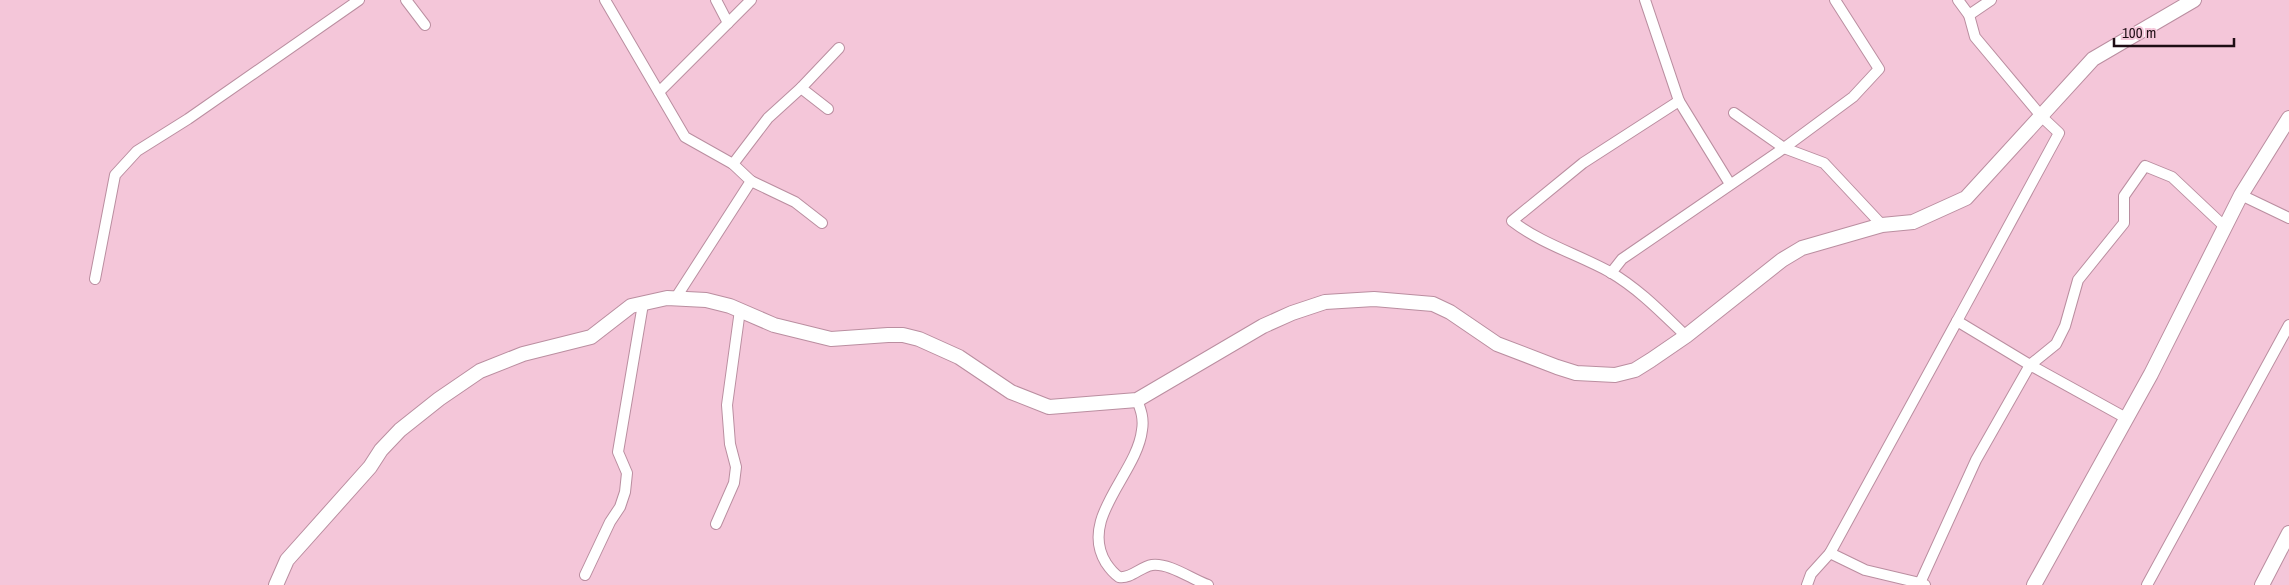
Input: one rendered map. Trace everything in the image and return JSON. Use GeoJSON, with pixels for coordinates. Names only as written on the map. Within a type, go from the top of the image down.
{"type":"FeatureCollection","features":[{"type":"Feature","properties":{"kind":"street"},"geometry":{"type":"LineString","coordinates":[[94,279],[116,174],[137,151],[188,119],[359,0]]}},
{"type":"Feature","properties":{"kind":"street"},"geometry":{"type":"LineString","coordinates":[[406,0],[425,25]]}},
{"type":"Feature","properties":{"kind":"street"},"geometry":{"type":"LineString","coordinates":[[605,0],[685,137],[733,164],[750,181],[795,202],[822,223]]}},
{"type":"Feature","properties":{"kind":"street"},"geometry":{"type":"LineString","coordinates":[[716,0],[728,23]]}},
{"type":"Feature","properties":{"kind":"street"},"geometry":{"type":"LineString","coordinates":[[659,92],[751,0]]}},
{"type":"Feature","properties":{"kind":"street"},"geometry":{"type":"LineString","coordinates":[[1645,0],[1678,100],[1730,184]]}},
{"type":"Feature","properties":{"kind":"street"},"geometry":{"type":"LineString","coordinates":[[1611,273],[1622,259],[1784,148],[1853,97],[1879,68],[1835,0]]}},
{"type":"Feature","properties":{"kind":"street"},"geometry":{"type":"LineString","coordinates":[[1807,585],[1811,574],[1830,553],[2060,134],[2042,117],[1975,36],[1969,15],[1958,0]]}},
{"type":"Feature","properties":{"kind":"street"},"geometry":{"type":"LineString","coordinates":[[1969,15],[1991,0]]}},
{"type":"Feature","properties":{"kind":"street"},"geometry":{"type":"LineString","coordinates":[[276,585],[287,560],[370,467],[381,450],[400,430],[439,399],[480,371],[523,354],[591,337],[631,306],[667,298],[706,300],[740,310],[774,325],[830,340],[896,335],[919,339],[959,357],[1012,392],[1049,407],[1137,400],[1263,326],[1292,312],[1325,302],[1374,300],[1433,304],[1450,312],[1497,344],[1557,368],[1576,372],[1616,375],[1635,370],[1686,336],[1782,260],[1795,252],[1825,240],[1882,226],[1914,222],[1966,198],[2093,59],[2194,0]]}},
{"type":"Feature","properties":{"kind":"street"},"geometry":{"type":"LineString","coordinates":[[733,164],[768,118],[801,88],[839,48]]}},
{"type":"Feature","properties":{"kind":"street"},"geometry":{"type":"LineString","coordinates":[[801,88],[828,109]]}},
{"type":"Feature","properties":{"kind":"street"},"geometry":{"type":"LineString","coordinates":[[1678,100],[1583,164],[1512,221],[1532,236],[1611,273],[1647,298],[1686,336]]}},
{"type":"Feature","properties":{"kind":"street"},"geometry":{"type":"LineString","coordinates":[[1734,113],[1784,148],[1824,162],[1882,226]]}},
{"type":"Feature","properties":{"kind":"street"},"geometry":{"type":"LineString","coordinates":[[2034,585],[2151,374],[2241,195],[2289,118]]}},
{"type":"Feature","properties":{"kind":"street"},"geometry":{"type":"LineString","coordinates":[[1830,553],[1865,570],[1921,584],[1976,460],[2030,365],[2056,344],[2065,326],[2078,280],[2124,223],[2124,196],[2144,166],[2172,177],[2225,226]]}},
{"type":"Feature","properties":{"kind":"street"},"geometry":{"type":"LineString","coordinates":[[675,299],[750,181]]}},
{"type":"Feature","properties":{"kind":"street"},"geometry":{"type":"LineString","coordinates":[[2241,195],[2289,218]]}},
{"type":"Feature","properties":{"kind":"street"},"geometry":{"type":"LineString","coordinates":[[585,575],[610,522],[620,507],[625,492],[627,473],[618,452],[643,304]]}},
{"type":"Feature","properties":{"kind":"street"},"geometry":{"type":"LineString","coordinates":[[716,524],[734,483],[736,467],[730,444],[727,405],[740,310]]}},
{"type":"Feature","properties":{"kind":"street"},"geometry":{"type":"LineString","coordinates":[[1957,321],[2030,365],[2126,418]]}},
{"type":"Feature","properties":{"kind":"street"},"geometry":{"type":"LineString","coordinates":[[2148,585],[2289,325]]}},
{"type":"Feature","properties":{"kind":"street"},"geometry":{"type":"LineString","coordinates":[[1137,400],[1142,414],[1141,436],[1134,455],[1107,507],[1099,534],[1099,550],[1111,571],[1119,577],[1129,576],[1148,566],[1159,565],[1208,585]]}},
{"type":"Feature","properties":{"kind":"street"},"geometry":{"type":"LineString","coordinates":[[2262,585],[2285,549],[2289,533]]}}]}
